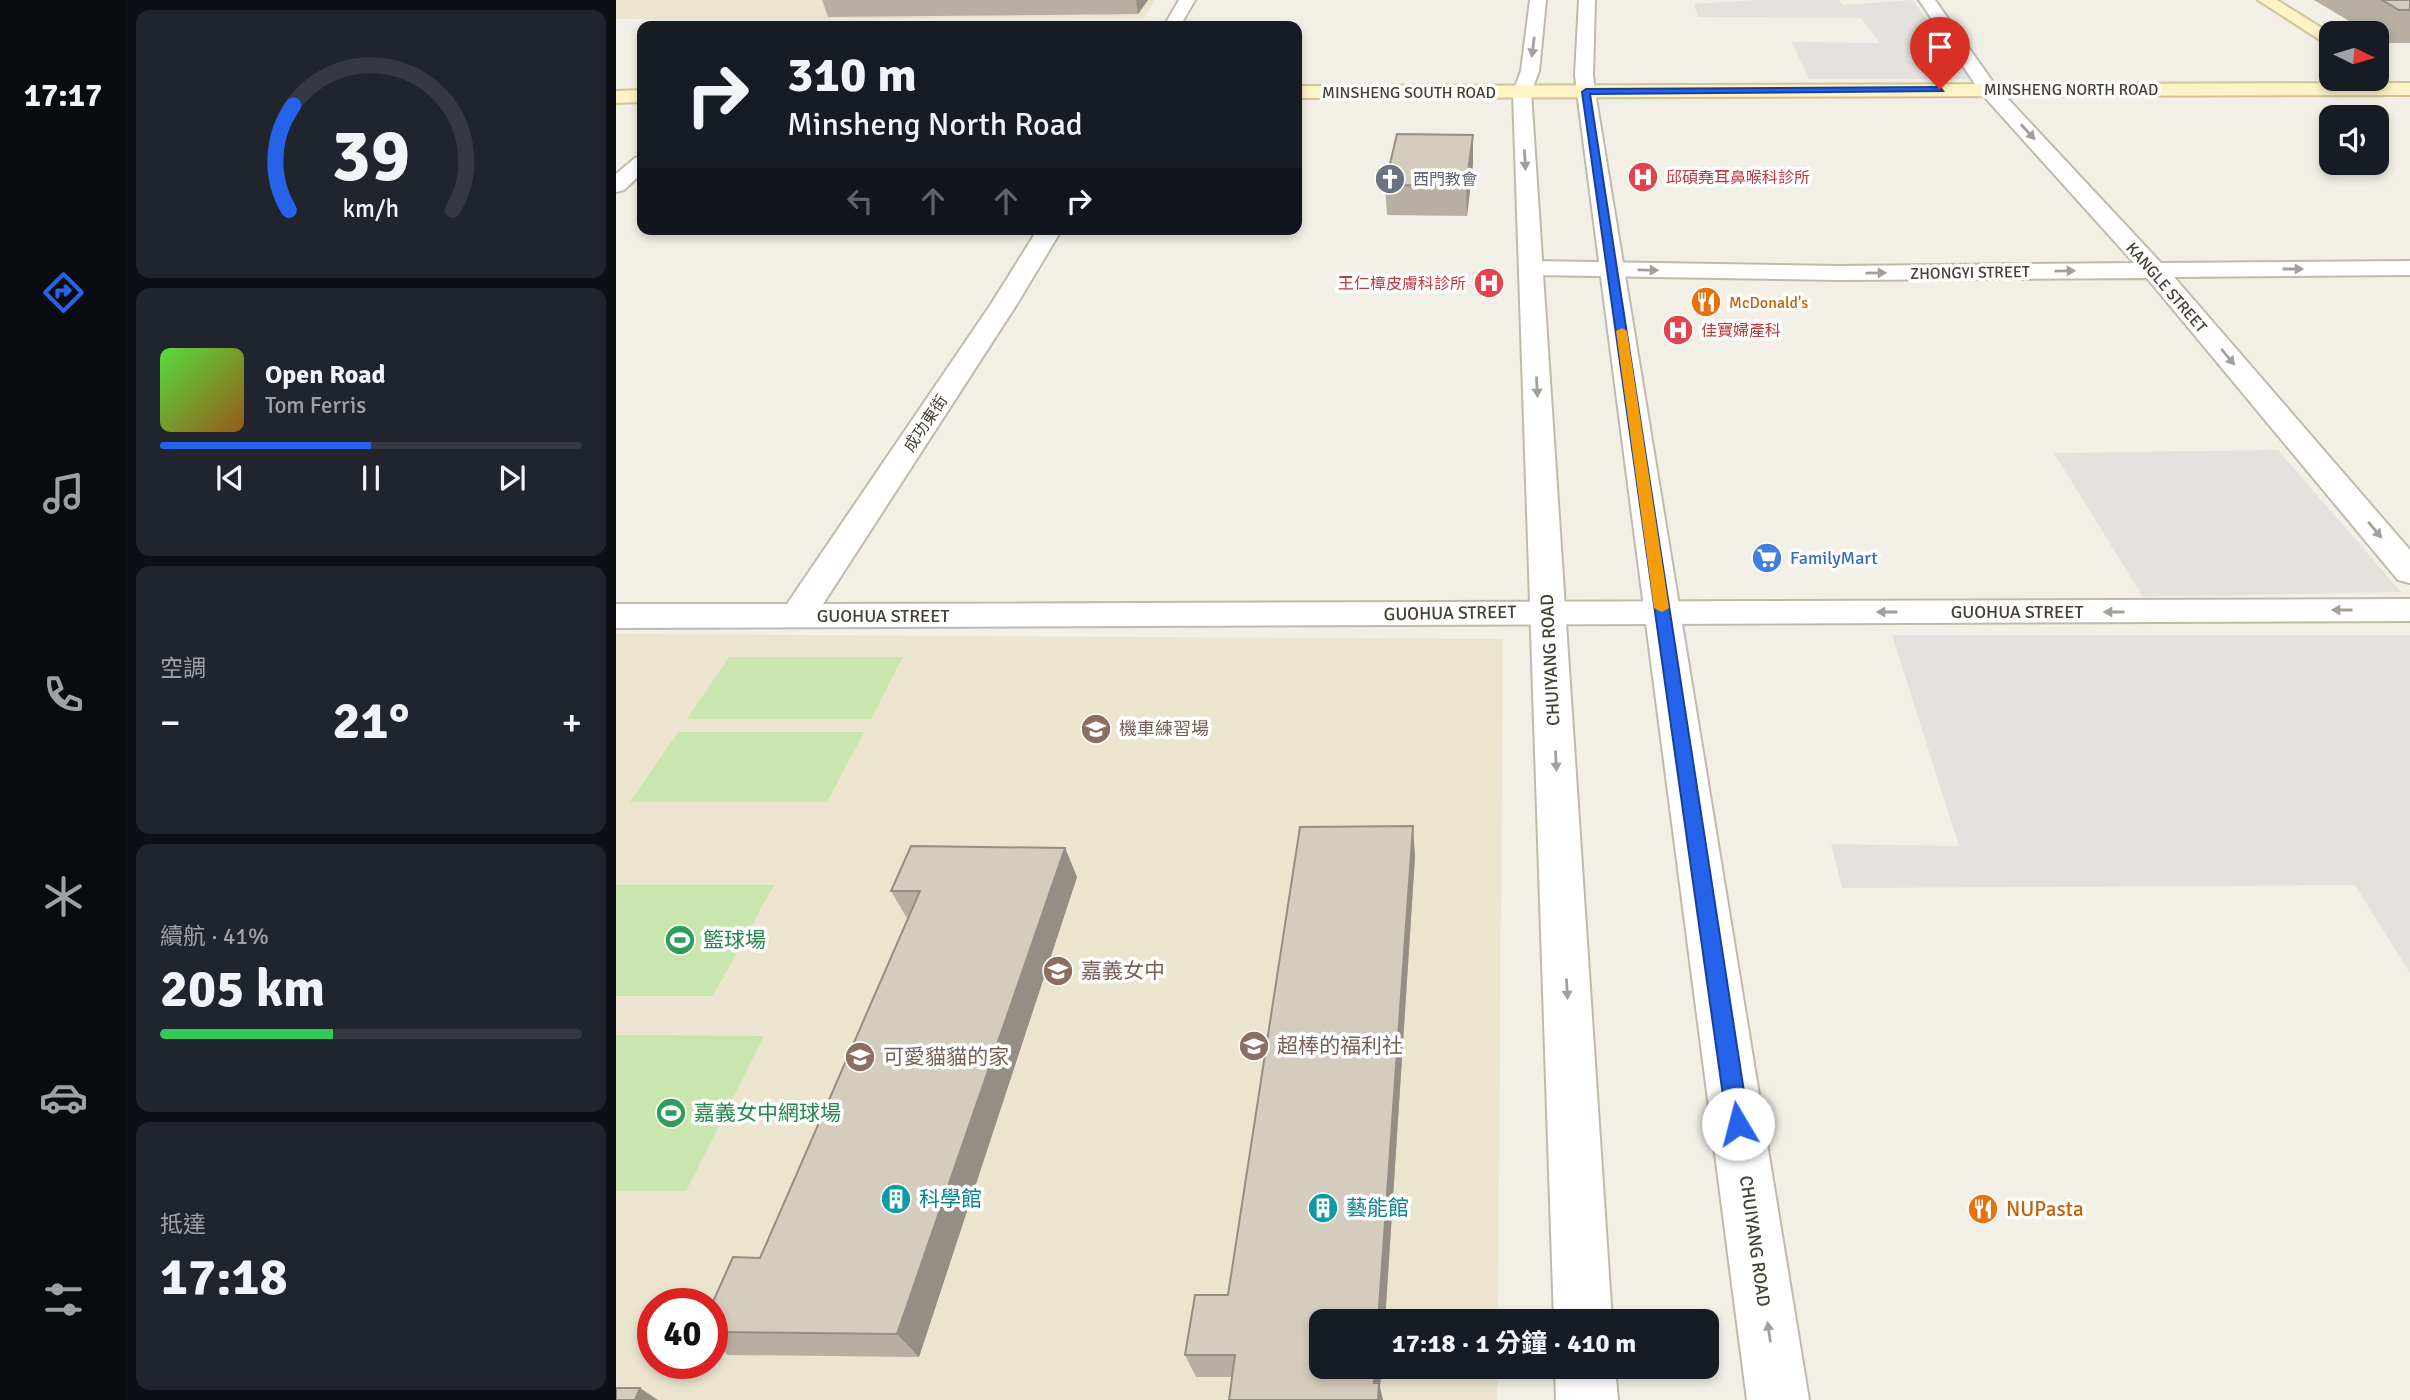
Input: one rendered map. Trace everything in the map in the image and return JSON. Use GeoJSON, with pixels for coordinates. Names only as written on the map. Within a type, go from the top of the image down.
{"type":"FeatureCollection","features":[{"type":"Feature","properties":{"kind":"main road"},"geometry":{"type":"LineString","coordinates":[[2266,0],[2319,34]]}},
{"type":"Feature","properties":{"kind":"main road"},"geometry":{"type":"LineString","coordinates":[[2389,80],[2408,91]]}},
{"type":"Feature","properties":{"kind":"main road","name":"MINSHENG NORTH ROAD"},"geometry":{"type":"LineString","coordinates":[[1522,92],[1988,89],[2408,91]]}},
{"type":"Feature","properties":{"kind":"main road","name":"MINSHENG SOUTH ROAD"},"geometry":{"type":"LineString","coordinates":[[1302,92],[1522,92]]}},
{"type":"Feature","properties":{"kind":"main road"},"geometry":{"type":"LineString","coordinates":[[616,97],[637,96]]}},
{"type":"Feature","properties":{"kind":"street"},"geometry":{"type":"LineString","coordinates":[[1175,21],[1187,0]]}},
{"type":"Feature","properties":{"kind":"street","name":"CHUIYANG ROAD"},"geometry":{"type":"LineString","coordinates":[[1538,0],[1530,71],[1522,92],[1582,1309]]}},
{"type":"Feature","properties":{"kind":"street","name":"CHUIYANG ROAD"},"geometry":{"type":"LineString","coordinates":[[1587,0],[1584,75],[1586,92],[1779,1400]]}},
{"type":"Feature","properties":{"kind":"street","name":"KANGLE STREET"},"geometry":{"type":"LineString","coordinates":[[1927,0],[1988,89],[2154,270],[2410,572]]}},
{"type":"Feature","properties":{"kind":"street"},"geometry":{"type":"LineString","coordinates":[[616,185],[637,166]]}},
{"type":"Feature","properties":{"kind":"street","name":"成功東街"},"geometry":{"type":"LineString","coordinates":[[797,616],[997,316],[1047,235]]}},
{"type":"Feature","properties":{"kind":"street","name":"ZHONGYI STREET"},"geometry":{"type":"LineString","coordinates":[[1531,268],[1839,273],[2410,268]]}},
{"type":"Feature","properties":{"kind":"street","name":"GUOHUA STREET"},"geometry":{"type":"LineString","coordinates":[[616,616],[2410,610]]}},
{"type":"Feature","properties":{"kind":"street"},"geometry":{"type":"LineString","coordinates":[[1586,1379],[1587,1400]]}},
{"type":"Feature","properties":{"kind":"shaded area"},"geometry":{"type":"Polygon","coordinates":[[[616,0],[1155,0],[1144,18],[616,19],[616,0]]]}},
{"type":"Feature","properties":{"kind":"shaded area"},"geometry":{"type":"Polygon","coordinates":[[[1755,0],[1839,0],[1843,5],[1912,0],[1974,79],[1809,79],[1792,42],[1880,43],[1861,18],[1698,17],[1694,4],[1755,0]]]}},
{"type":"Feature","properties":{"kind":"shaded area"},"geometry":{"type":"Polygon","coordinates":[[[2278,450],[2401,592],[2143,597],[2054,453],[2278,450]]]}},
{"type":"Feature","properties":{"kind":"shaded area","name":"嘉義女中"},"geometry":{"type":"Polygon","coordinates":[[[616,634],[1503,639],[1498,1309],[1309,1309],[1309,1379],[1498,1379],[1497,1400],[616,1400],[616,634]]]}},
{"type":"Feature","properties":{"kind":"shaded area"},"geometry":{"type":"Polygon","coordinates":[[[1892,635],[2410,635],[2410,973],[2355,885],[1842,888],[1831,844],[1959,846],[1892,635]]]}},
{"type":"Feature","properties":{"kind":"green space"},"geometry":{"type":"Polygon","coordinates":[[[729,657],[903,657],[871,719],[687,719],[729,657]]]}},
{"type":"Feature","properties":{"kind":"green space"},"geometry":{"type":"Polygon","coordinates":[[[678,732],[864,732],[827,802],[630,802],[678,732]]]}},
{"type":"Feature","properties":{"kind":"green space","name":"籃球場"},"geometry":{"type":"Polygon","coordinates":[[[616,885],[774,885],[713,996],[616,996],[616,885]]]}},
{"type":"Feature","properties":{"kind":"green space","name":"嘉義女中網球場"},"geometry":{"type":"Polygon","coordinates":[[[616,1035],[764,1036],[686,1191],[616,1191],[616,1035]]]}},
{"type":"Feature","properties":{"kind":"building"},"geometry":{"type":"Polygon","coordinates":[[[2382,0],[2410,0],[2410,10],[2399,10],[2382,0]]]}},
{"type":"Feature","properties":{"kind":"building"},"geometry":{"type":"Polygon","coordinates":[[[1397,134],[1473,135],[1466,186],[1385,185],[1397,134]]]}},
{"type":"Feature","properties":{"kind":"building","name":"藝能館"},"geometry":{"type":"Polygon","coordinates":[[[1413,826],[1379,1309],[1309,1309],[1309,1379],[1374,1379],[1374,1383],[1379,1383],[1378,1400],[1229,1400],[1235,1355],[1185,1355],[1195,1295],[1228,1295],[1300,827],[1413,826]]]}},
{"type":"Feature","properties":{"kind":"building","name":"科學館"},"geometry":{"type":"Polygon","coordinates":[[[911,846],[1065,848],[897,1334],[728,1332],[728,1288],[719,1288],[733,1257],[760,1258],[920,891],[891,891],[911,846]]]}},
{"type":"Feature","properties":{"kind":"building"},"geometry":{"type":"Polygon","coordinates":[[[616,1388],[640,1388],[635,1400],[616,1400],[616,1388]]]}},
{"type":"Feature","properties":{"kind":"slow traffic"},"geometry":{"type":"LineString","coordinates":[[1622,331],[1662,608]]}},
{"type":"Feature","properties":{"kind":"place","name":"邱碩堯耳鼻喉科診所"},"geometry":{"type":"Point","coordinates":[1643,177]}},
{"type":"Feature","properties":{"kind":"place","name":"西門教會"},"geometry":{"type":"Point","coordinates":[1390,179]}},
{"type":"Feature","properties":{"kind":"place","name":"王仁樟皮膚科診所"},"geometry":{"type":"Point","coordinates":[1489,283]}},
{"type":"Feature","properties":{"kind":"place","name":"McDonald's"},"geometry":{"type":"Point","coordinates":[1706,302]}},
{"type":"Feature","properties":{"kind":"place","name":"佳寶婦產科"},"geometry":{"type":"Point","coordinates":[1678,330]}},
{"type":"Feature","properties":{"kind":"place","name":"FamilyMart"},"geometry":{"type":"Point","coordinates":[1767,558]}},
{"type":"Feature","properties":{"kind":"place","name":"機車練習場"},"geometry":{"type":"Point","coordinates":[1096,729]}},
{"type":"Feature","properties":{"kind":"place","name":"籃球場"},"geometry":{"type":"Point","coordinates":[680,940]}},
{"type":"Feature","properties":{"kind":"place","name":"嘉義女中"},"geometry":{"type":"Point","coordinates":[1058,971]}},
{"type":"Feature","properties":{"kind":"place","name":"超棒的福利社"},"geometry":{"type":"Point","coordinates":[1254,1046]}},
{"type":"Feature","properties":{"kind":"place","name":"可愛貓貓的家"},"geometry":{"type":"Point","coordinates":[860,1057]}},
{"type":"Feature","properties":{"kind":"place","name":"嘉義女中網球場"},"geometry":{"type":"Point","coordinates":[671,1113]}},
{"type":"Feature","properties":{"kind":"place","name":"科學館"},"geometry":{"type":"Point","coordinates":[896,1199]}},
{"type":"Feature","properties":{"kind":"place","name":"藝能館"},"geometry":{"type":"Point","coordinates":[1323,1208]}},
{"type":"Feature","properties":{"kind":"place","name":"NUPasta"},"geometry":{"type":"Point","coordinates":[1983,1209]}},
{"type":"Feature","properties":{"kind":"route"},"geometry":{"type":"LineString","coordinates":[[1738,1124],[1586,92],[1940,89]]}}]}
